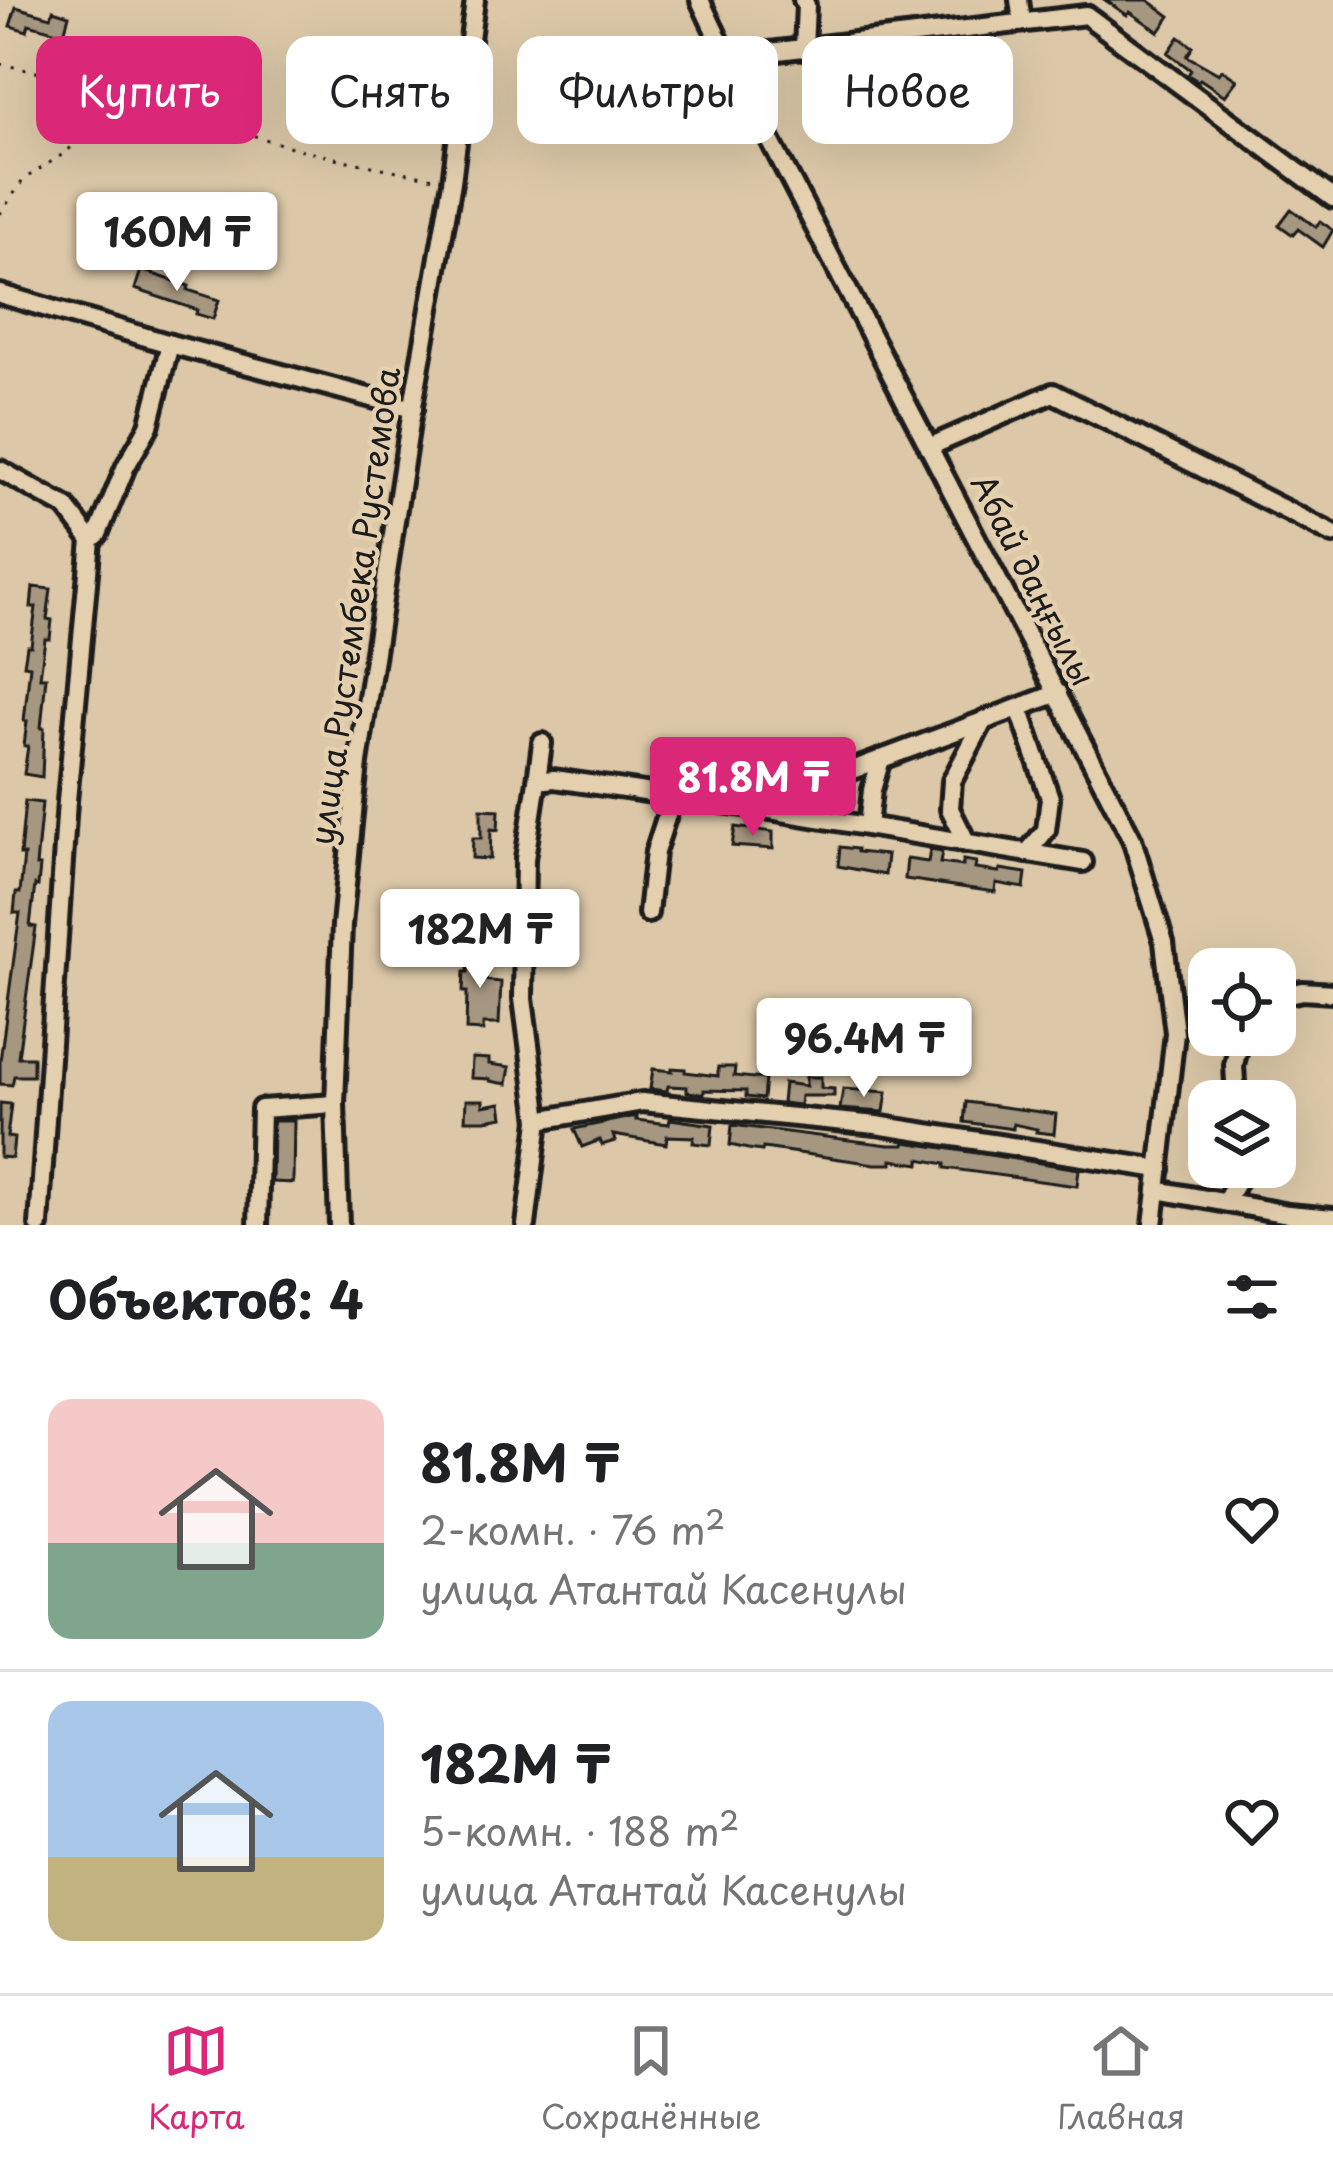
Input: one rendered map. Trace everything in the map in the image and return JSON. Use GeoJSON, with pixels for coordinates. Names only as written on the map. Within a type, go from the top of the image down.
{"type":"FeatureCollection","features":[{"type":"Feature","properties":{"kind":"street","name":"улица Рустембека Рустемова"},"geometry":{"type":"LineString","coordinates":[[339,1225],[334,1104],[342,925],[358,763],[452,182],[476,0]]}},
{"type":"Feature","properties":{"kind":"street","name":"Абай даңғылы"},"geometry":{"type":"LineString","coordinates":[[700,0],[717,36]]}},
{"type":"Feature","properties":{"kind":"street"},"geometry":{"type":"LineString","coordinates":[[803,0],[805,36]]}},
{"type":"Feature","properties":{"kind":"street"},"geometry":{"type":"LineString","coordinates":[[1018,0],[1022,22]]}},
{"type":"Feature","properties":{"kind":"street"},"geometry":{"type":"LineString","coordinates":[[909,36],[1022,22],[1088,8],[1333,198]]}},
{"type":"Feature","properties":{"kind":"street","name":"Абай даңғылы"},"geometry":{"type":"LineString","coordinates":[[772,144],[1132,839],[1164,942],[1175,1033],[1154,1225]]}},
{"type":"Feature","properties":{"kind":"street"},"geometry":{"type":"LineString","coordinates":[[0,294],[413,409]]}},
{"type":"Feature","properties":{"kind":"street"},"geometry":{"type":"LineString","coordinates":[[91,540],[149,426],[170,344]]}},
{"type":"Feature","properties":{"kind":"street"},"geometry":{"type":"LineString","coordinates":[[929,447],[1053,393],[1333,535]]}},
{"type":"Feature","properties":{"kind":"street"},"geometry":{"type":"LineString","coordinates":[[0,470],[66,507],[91,540],[67,801],[39,1225]]}},
{"type":"Feature","properties":{"kind":"street"},"geometry":{"type":"LineString","coordinates":[[757,808],[1058,693]]}},
{"type":"Feature","properties":{"kind":"street"},"geometry":{"type":"LineString","coordinates":[[1018,708],[1050,798],[1046,830],[1027,853]]}},
{"type":"Feature","properties":{"kind":"street"},"geometry":{"type":"LineString","coordinates":[[967,843],[950,809],[952,781],[984,720]]}},
{"type":"Feature","properties":{"kind":"street"},"geometry":{"type":"LineString","coordinates":[[526,1225],[538,1120],[523,999],[525,859],[542,743]]}},
{"type":"Feature","properties":{"kind":"street"},"geometry":{"type":"LineString","coordinates":[[868,826],[881,758]]}},
{"type":"Feature","properties":{"kind":"street"},"geometry":{"type":"LineString","coordinates":[[537,781],[554,779],[757,808],[1083,862]]}},
{"type":"Feature","properties":{"kind":"street"},"geometry":{"type":"LineString","coordinates":[[804,788],[799,803],[806,816]]}},
{"type":"Feature","properties":{"kind":"street"},"geometry":{"type":"LineString","coordinates":[[648,913],[655,852],[673,796]]}},
{"type":"Feature","properties":{"kind":"street"},"geometry":{"type":"LineString","coordinates":[[1296,992],[1333,993]]}},
{"type":"Feature","properties":{"kind":"street"},"geometry":{"type":"LineString","coordinates":[[538,1120],[642,1102],[876,1125],[1160,1169]]}},
{"type":"Feature","properties":{"kind":"street"},"geometry":{"type":"LineString","coordinates":[[258,1225],[261,1109],[334,1104]]}},
{"type":"Feature","properties":{"kind":"street"},"geometry":{"type":"LineString","coordinates":[[1225,1202],[1233,1188]]}},
{"type":"Feature","properties":{"kind":"street"},"geometry":{"type":"LineString","coordinates":[[1157,1190],[1333,1218]]}},
{"type":"Feature","properties":{"kind":"path"},"geometry":{"type":"LineString","coordinates":[[0,64],[36,73]]}},
{"type":"Feature","properties":{"kind":"path"},"geometry":{"type":"LineString","coordinates":[[262,138],[452,182]]}},
{"type":"Feature","properties":{"kind":"path"},"geometry":{"type":"LineString","coordinates":[[0,214],[24,179],[75,144]]}},
{"type":"Feature","properties":{"kind":"building"},"geometry":{"type":"Polygon","coordinates":[[[1105,0],[1148,0],[1170,16],[1159,32],[1105,0]]]}},
{"type":"Feature","properties":{"kind":"building"},"geometry":{"type":"Polygon","coordinates":[[[16,7],[51,17],[53,10],[69,15],[64,34],[29,24],[27,31],[10,26],[16,7]]]}},
{"type":"Feature","properties":{"kind":"building"},"geometry":{"type":"Polygon","coordinates":[[[1179,37],[1193,47],[1187,56],[1237,80],[1225,96],[1188,75],[1191,70],[1168,53],[1179,37]]]}},
{"type":"Feature","properties":{"kind":"building"},"geometry":{"type":"Polygon","coordinates":[[[1291,209],[1316,227],[1320,221],[1333,230],[1323,247],[1298,229],[1293,235],[1279,225],[1291,209]]]}},
{"type":"Feature","properties":{"kind":"building"},"geometry":{"type":"Polygon","coordinates":[[[141,270],[219,300],[213,319],[135,289],[141,270]]]}},
{"type":"Feature","properties":{"kind":"building"},"geometry":{"type":"Polygon","coordinates":[[[33,587],[51,589],[50,639],[45,639],[40,677],[46,677],[42,777],[24,774],[30,666],[24,665],[36,607],[31,607],[33,587]]]}},
{"type":"Feature","properties":{"kind":"building"},"geometry":{"type":"Polygon","coordinates":[[[25,801],[42,803],[36,866],[40,866],[30,926],[36,927],[18,1057],[33,1057],[33,1076],[14,1076],[12,1085],[0,1084],[0,1061],[20,913],[14,913],[24,855],[20,855],[25,801]]]}},
{"type":"Feature","properties":{"kind":"building"},"geometry":{"type":"Polygon","coordinates":[[[481,809],[499,810],[498,830],[491,829],[490,859],[472,858],[473,838],[481,838],[481,809]]]}},
{"type":"Feature","properties":{"kind":"building"},"geometry":{"type":"Polygon","coordinates":[[[735,827],[773,832],[773,849],[732,846],[735,827]]]}},
{"type":"Feature","properties":{"kind":"building"},"geometry":{"type":"Polygon","coordinates":[[[840,847],[887,855],[885,875],[838,866],[840,847]]]}},
{"type":"Feature","properties":{"kind":"building"},"geometry":{"type":"Polygon","coordinates":[[[930,850],[942,852],[940,863],[963,866],[963,860],[976,862],[975,869],[1026,873],[1024,888],[996,883],[995,892],[905,879],[907,859],[928,862],[930,850]]]}},
{"type":"Feature","properties":{"kind":"building"},"geometry":{"type":"Polygon","coordinates":[[[469,940],[486,941],[481,980],[501,982],[499,1024],[483,1024],[483,1031],[466,1030],[467,992],[463,992],[469,940]]]}},
{"type":"Feature","properties":{"kind":"building"},"geometry":{"type":"Polygon","coordinates":[[[472,1058],[510,1067],[507,1084],[471,1078],[472,1058]]]}},
{"type":"Feature","properties":{"kind":"building"},"geometry":{"type":"Polygon","coordinates":[[[718,1067],[735,1067],[734,1076],[765,1079],[763,1099],[746,1097],[746,1091],[704,1090],[704,1094],[687,1092],[687,1087],[650,1089],[653,1069],[718,1076],[718,1067]]]}},
{"type":"Feature","properties":{"kind":"building"},"geometry":{"type":"Polygon","coordinates":[[[806,1077],[821,1077],[821,1088],[834,1089],[834,1096],[801,1096],[800,1105],[782,1103],[784,1083],[806,1086],[806,1077]]]}},
{"type":"Feature","properties":{"kind":"building"},"geometry":{"type":"Polygon","coordinates":[[[843,1089],[887,1092],[884,1112],[840,1109],[843,1089]]]}},
{"type":"Feature","properties":{"kind":"building"},"geometry":{"type":"Polygon","coordinates":[[[466,1100],[483,1100],[483,1106],[501,1103],[503,1117],[465,1120],[466,1100]]]}},
{"type":"Feature","properties":{"kind":"building"},"geometry":{"type":"Polygon","coordinates":[[[966,1102],[1056,1114],[1054,1134],[1013,1124],[1013,1129],[964,1122],[966,1102]]]}},
{"type":"Feature","properties":{"kind":"building"},"geometry":{"type":"Polygon","coordinates":[[[0,1103],[11,1104],[7,1137],[14,1138],[12,1158],[0,1157],[0,1103]]]}},
{"type":"Feature","properties":{"kind":"building"},"geometry":{"type":"Polygon","coordinates":[[[631,1117],[713,1125],[711,1145],[693,1143],[694,1137],[667,1136],[666,1144],[613,1135],[615,1141],[602,1145],[600,1140],[582,1147],[574,1129],[631,1117]]]}},
{"type":"Feature","properties":{"kind":"building"},"geometry":{"type":"Polygon","coordinates":[[[273,1121],[294,1121],[293,1183],[272,1182],[273,1121]]]}},
{"type":"Feature","properties":{"kind":"building"},"geometry":{"type":"Polygon","coordinates":[[[732,1125],[889,1145],[905,1142],[1079,1169],[1077,1186],[945,1168],[945,1164],[920,1159],[920,1164],[892,1160],[892,1164],[875,1164],[748,1149],[730,1145],[732,1125]]]}}]}
